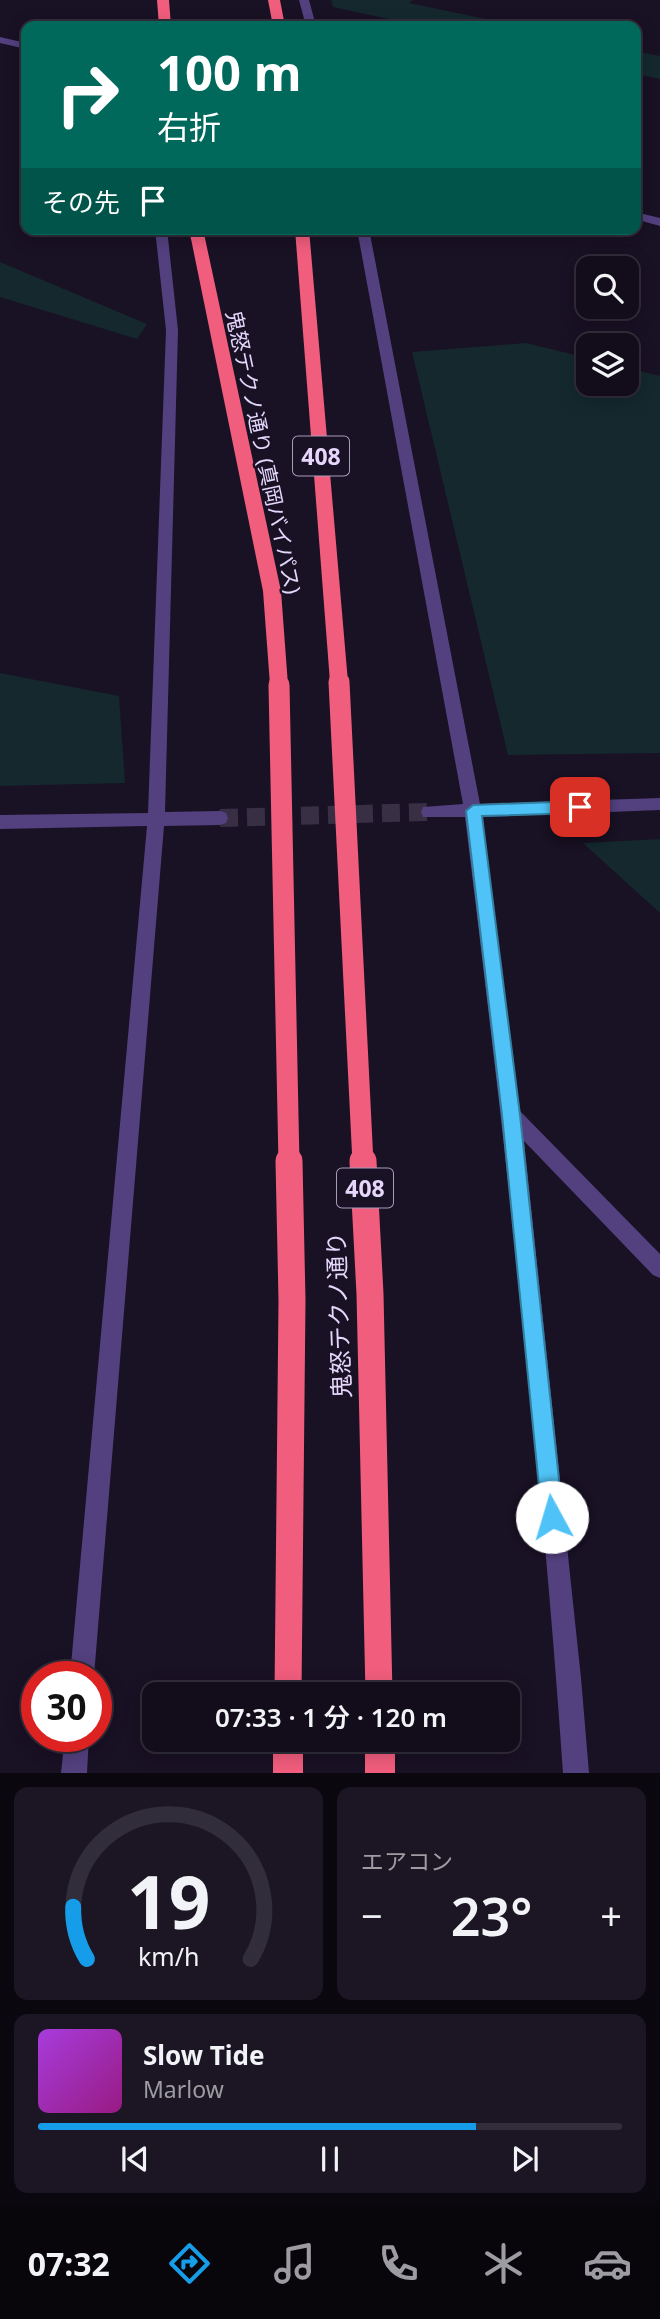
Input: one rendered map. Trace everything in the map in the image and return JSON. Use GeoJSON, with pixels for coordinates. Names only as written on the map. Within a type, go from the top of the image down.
{"type":"FeatureCollection","features":[{"type":"Feature","properties":{"kind":"highway"},"geometry":{"type":"LineString","coordinates":[[163,0],[165,21]]}},
{"type":"Feature","properties":{"kind":"highway"},"geometry":{"type":"LineString","coordinates":[[274,0],[278,21]]}},
{"type":"Feature","properties":{"kind":"highway","name":"鬼怒テクノ通り (真岡バイパス)"},"geometry":{"type":"LineString","coordinates":[[197,235],[272,591],[279,685]]}},
{"type":"Feature","properties":{"kind":"highway","name":"鬼怒テクノ通り (真岡バイパス)"},"geometry":{"type":"LineString","coordinates":[[302,235],[339,682]]}},
{"type":"Feature","properties":{"kind":"highway","name":"鬼怒テクノ通り"},"geometry":{"type":"LineString","coordinates":[[339,682],[370,1294],[379,1682]]}},
{"type":"Feature","properties":{"kind":"highway","name":"鬼怒テクノ通り"},"geometry":{"type":"LineString","coordinates":[[279,685],[292,1300],[288,1682]]}},
{"type":"Feature","properties":{"kind":"highway"},"geometry":{"type":"LineString","coordinates":[[288,1752],[288,1773]]}},
{"type":"Feature","properties":{"kind":"highway"},"geometry":{"type":"LineString","coordinates":[[380,1752],[380,1773]]}},
{"type":"Feature","properties":{"kind":"street"},"geometry":{"type":"LineString","coordinates":[[304,0],[310,21]]}},
{"type":"Feature","properties":{"kind":"street"},"geometry":{"type":"LineString","coordinates":[[0,40],[21,45]]}},
{"type":"Feature","properties":{"kind":"street"},"geometry":{"type":"LineString","coordinates":[[641,217],[660,222]]}},
{"type":"Feature","properties":{"kind":"street"},"geometry":{"type":"LineString","coordinates":[[83,1661],[156,821],[172,330],[162,235]]}},
{"type":"Feature","properties":{"kind":"street"},"geometry":{"type":"LineString","coordinates":[[364,235],[473,811],[511,1115],[576,1773]]}},
{"type":"Feature","properties":{"kind":"street"},"geometry":{"type":"LineString","coordinates":[[429,812],[660,804]]}},
{"type":"Feature","properties":{"kind":"street"},"geometry":{"type":"LineString","coordinates":[[0,822],[220,818]]}},
{"type":"Feature","properties":{"kind":"street"},"geometry":{"type":"LineString","coordinates":[[511,1115],[660,1268]]}},
{"type":"Feature","properties":{"kind":"street"},"geometry":{"type":"LineString","coordinates":[[74,1773],[76,1752]]}},
{"type":"Feature","properties":{"kind":"shaded area"},"geometry":{"type":"Polygon","coordinates":[[[331,0],[413,0],[409,3],[495,21],[398,21],[333,7],[331,0]]]}},
{"type":"Feature","properties":{"kind":"shaded area"},"geometry":{"type":"Polygon","coordinates":[[[641,52],[660,56],[660,79],[641,75],[641,52]]]}},
{"type":"Feature","properties":{"kind":"shaded area"},"geometry":{"type":"Polygon","coordinates":[[[0,262],[147,324],[137,339],[0,297],[0,262]]]}},
{"type":"Feature","properties":{"kind":"shaded area"},"geometry":{"type":"Polygon","coordinates":[[[526,343],[576,355],[576,396],[639,396],[639,371],[660,376],[660,753],[508,755],[412,352],[526,343]]]}},
{"type":"Feature","properties":{"kind":"shaded area"},"geometry":{"type":"Polygon","coordinates":[[[0,673],[119,696],[125,783],[0,786],[0,673]]]}},
{"type":"Feature","properties":{"kind":"shaded area"},"geometry":{"type":"Polygon","coordinates":[[[660,839],[660,913],[583,843],[660,839]]]}},
{"type":"Feature","properties":{"kind":"tunnel"},"geometry":{"type":"LineString","coordinates":[[220,818],[429,812]]}},
{"type":"Feature","properties":{"kind":"route"},"geometry":{"type":"LineString","coordinates":[[552,1517],[511,1115],[473,811],[580,807]]}}]}
